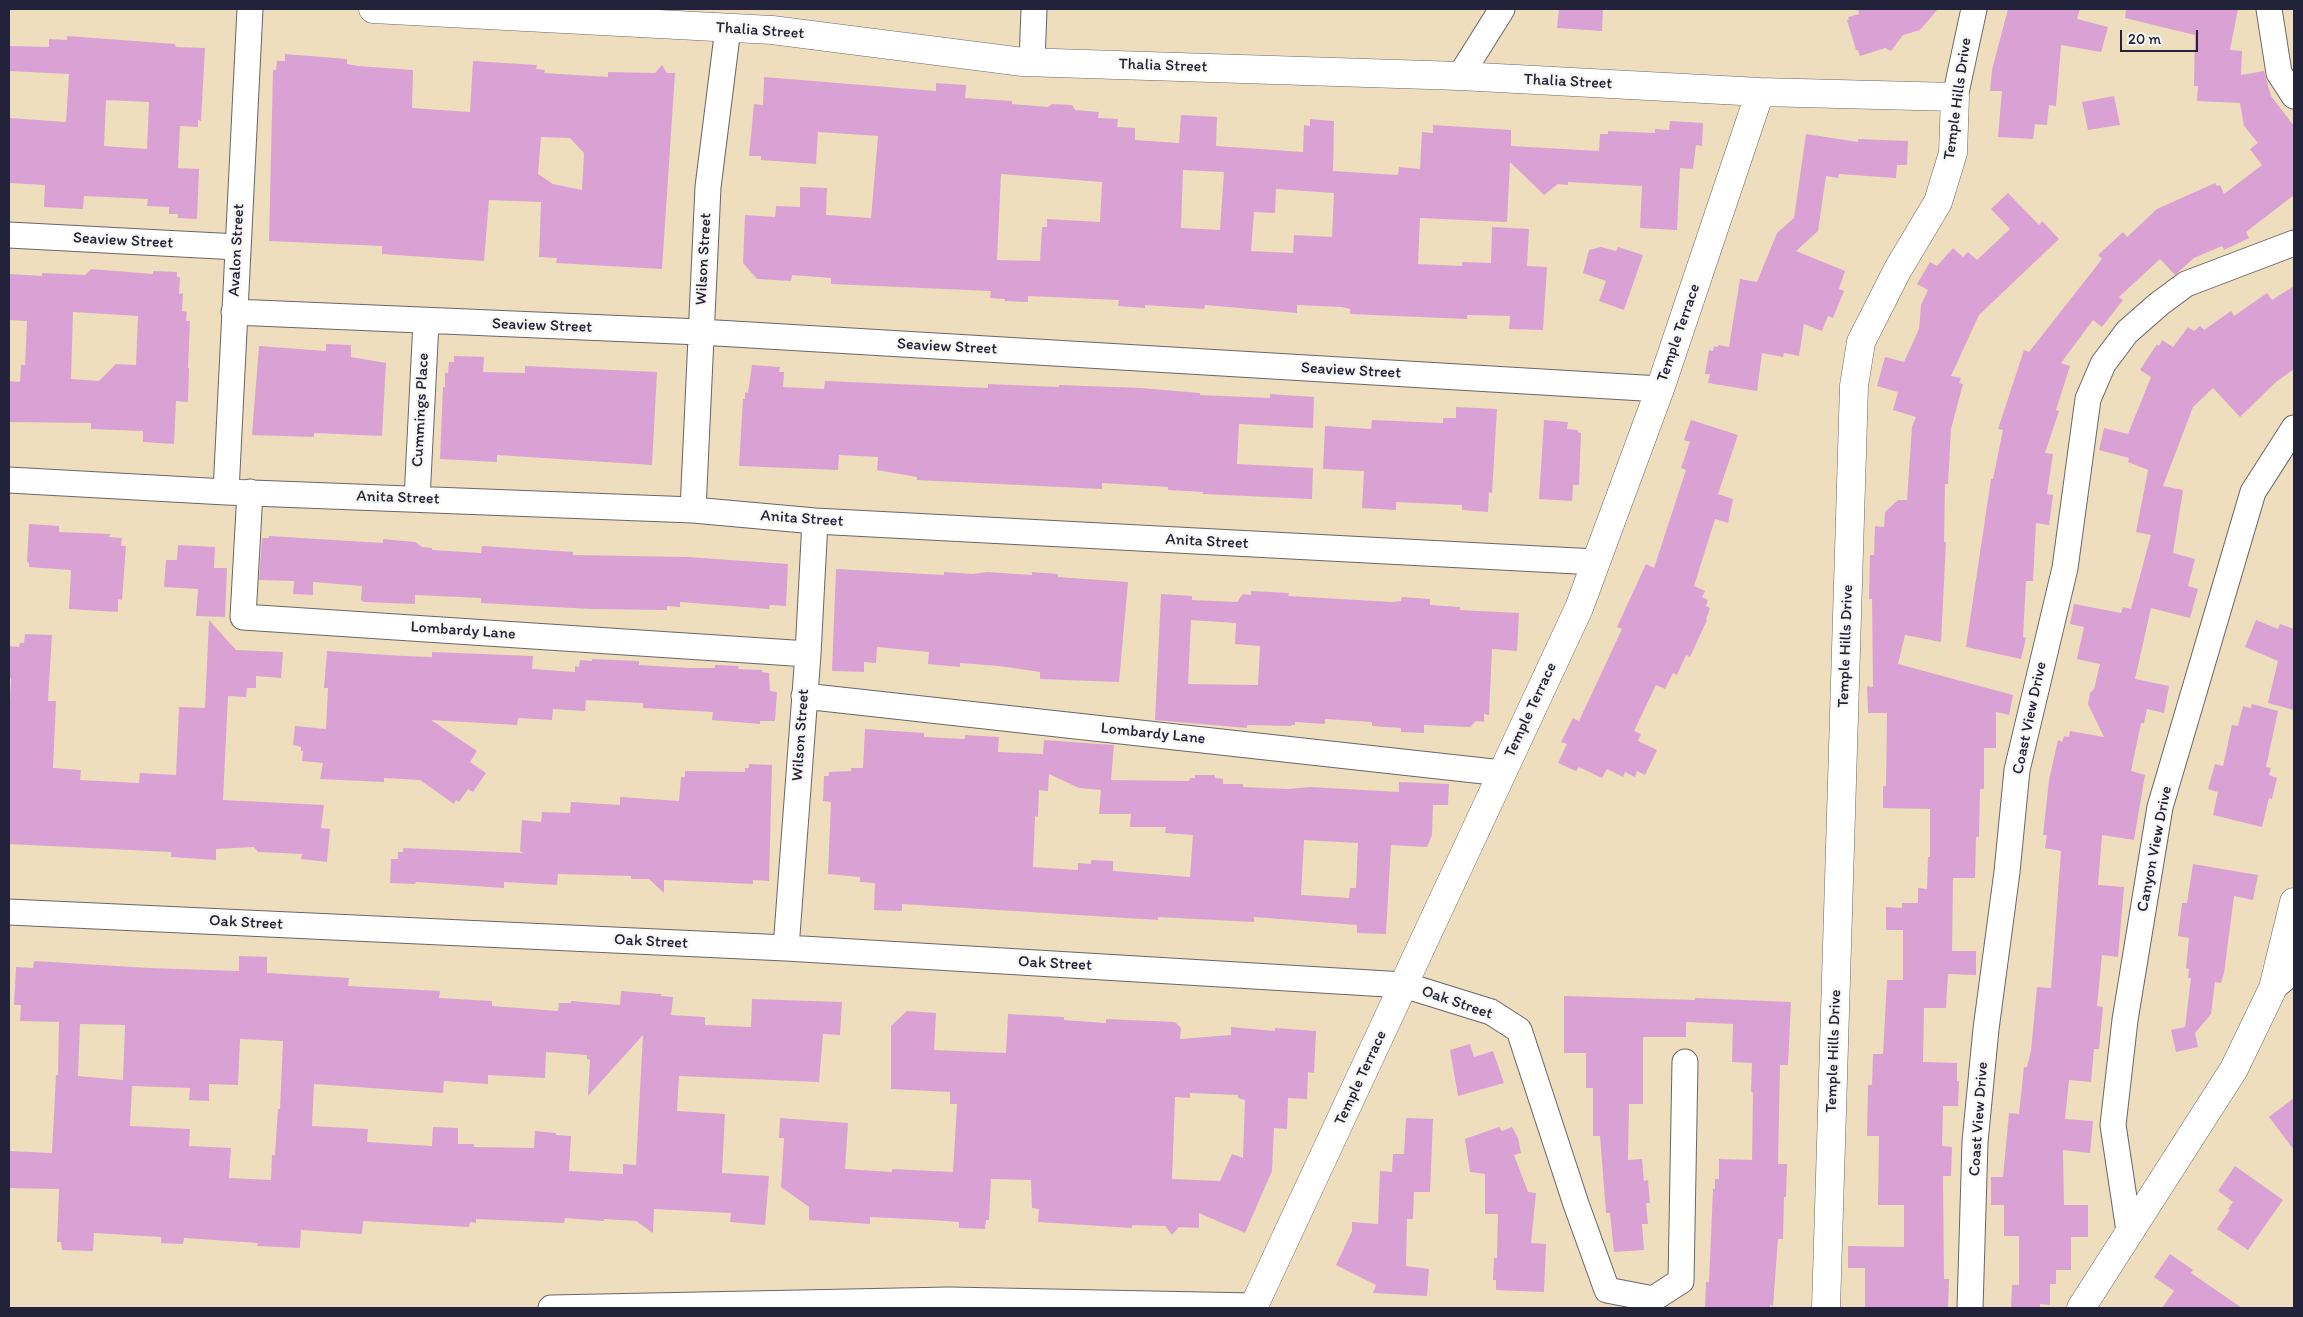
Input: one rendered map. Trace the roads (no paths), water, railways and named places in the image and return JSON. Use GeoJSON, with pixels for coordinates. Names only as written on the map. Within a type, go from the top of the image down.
{"type":"FeatureCollection","features":[{"type":"Feature","properties":{"kind":"street","name":"Avalon Street"},"geometry":{"type":"LineString","coordinates":[[238,492],[234,312],[250,9]]}},
{"type":"Feature","properties":{"kind":"street","name":"Thalia Street"},"geometry":{"type":"LineString","coordinates":[[373,9],[729,18],[772,30],[1032,62],[1460,76],[1760,92],[1955,97]]}},
{"type":"Feature","properties":{"kind":"street"},"geometry":{"type":"LineString","coordinates":[[1032,62],[1034,9]]}},
{"type":"Feature","properties":{"kind":"street"},"geometry":{"type":"LineString","coordinates":[[1460,76],[1502,9]]}},
{"type":"Feature","properties":{"kind":"street","name":"Temple Hills Drive"},"geometry":{"type":"LineString","coordinates":[[1826,1308],[1854,386],[1861,342],[1898,269],[1938,202],[1953,153],[1955,97],[1974,9]]}},
{"type":"Feature","properties":{"kind":"street"},"geometry":{"type":"LineString","coordinates":[[2269,9],[2279,73],[2294,96]]}},
{"type":"Feature","properties":{"kind":"street","name":"Wilson Street"},"geometry":{"type":"LineString","coordinates":[[693,510],[708,187],[729,18]]}},
{"type":"Feature","properties":{"kind":"street","name":"Temple Terrace"},"geometry":{"type":"LineString","coordinates":[[1253,1307],[1580,608],[1660,389],[1760,92]]}},
{"type":"Feature","properties":{"kind":"street","name":"Seaview Street"},"geometry":{"type":"LineString","coordinates":[[9,235],[238,247]]}},
{"type":"Feature","properties":{"kind":"street","name":"Coast View Drive"},"geometry":{"type":"LineString","coordinates":[[1970,1308],[1975,1142],[1986,1030],[2007,872],[2017,770],[2065,568],[2088,399],[2104,364],[2127,332],[2159,304],[2186,284],[2294,243]]}},
{"type":"Feature","properties":{"kind":"street","name":"Seaview Street"},"geometry":{"type":"LineString","coordinates":[[234,312],[426,322],[700,332],[1660,389]]}},
{"type":"Feature","properties":{"kind":"street","name":"Cummings Place"},"geometry":{"type":"LineString","coordinates":[[417,499],[426,322]]}},
{"type":"Feature","properties":{"kind":"street","name":"Canyon View Drive"},"geometry":{"type":"LineString","coordinates":[[2129,1231],[2113,1125],[2125,1020],[2160,807],[2253,492],[2294,428]]}},
{"type":"Feature","properties":{"kind":"street","name":"Anita Street"},"geometry":{"type":"LineString","coordinates":[[9,480],[238,492],[693,510],[815,521],[1596,562]]}},
{"type":"Feature","properties":{"kind":"street","name":"Lombardy Lane"},"geometry":{"type":"LineString","coordinates":[[238,492],[243,617],[808,654]]}},
{"type":"Feature","properties":{"kind":"street","name":"Wilson Street"},"geometry":{"type":"LineString","coordinates":[[786,948],[808,654],[815,521]]}},
{"type":"Feature","properties":{"kind":"street","name":"Lombardy Lane"},"geometry":{"type":"LineString","coordinates":[[804,696],[1502,773]]}},
{"type":"Feature","properties":{"kind":"street"},"geometry":{"type":"LineString","coordinates":[[2081,1308],[2234,1069],[2272,988],[2294,902]]}},
{"type":"Feature","properties":{"kind":"street","name":"Oak Street"},"geometry":{"type":"LineString","coordinates":[[9,912],[786,948],[1404,984],[1490,1012],[1519,1030],[1576,1204],[1607,1290],[1653,1299],[1681,1281],[1686,1062]]}},
{"type":"Feature","properties":{"kind":"street"},"geometry":{"type":"LineString","coordinates":[[2272,988],[2294,971]]}},
{"type":"Feature","properties":{"kind":"street"},"geometry":{"type":"LineString","coordinates":[[550,1308],[946,1304],[1253,1307]]}}]}
